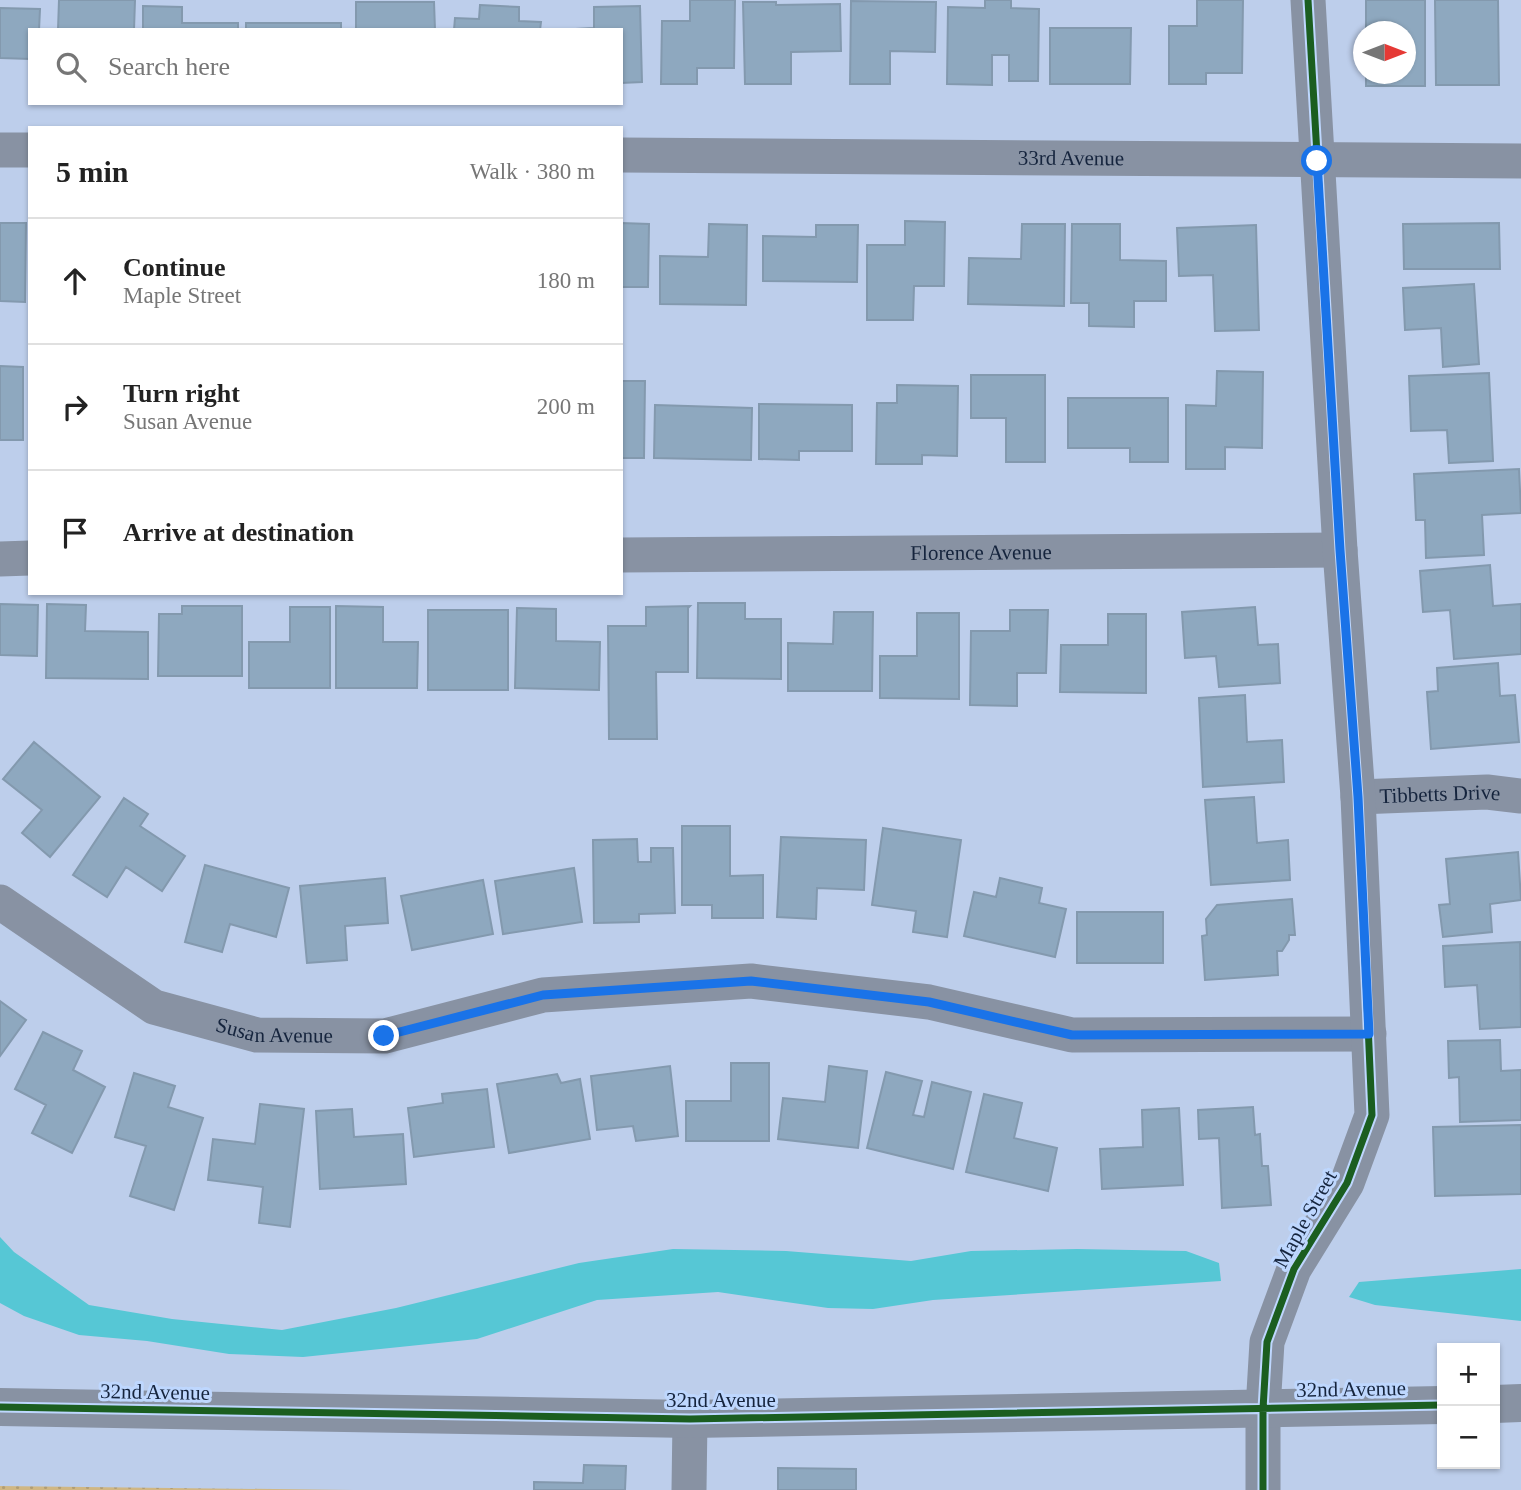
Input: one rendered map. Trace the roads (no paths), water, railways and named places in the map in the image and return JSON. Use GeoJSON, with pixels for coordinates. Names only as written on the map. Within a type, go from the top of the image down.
{"type":"FeatureCollection","features":[{"type":"Feature","properties":{"kind":"street","name":"Maple Street"},"geometry":{"type":"LineString","coordinates":[[1263,1490],[1267,1342],[1294,1269],[1347,1184],[1372,1115],[1358,797],[1340,550],[1308,0]]}},
{"type":"Feature","properties":{"kind":"street"},"geometry":{"type":"LineString","coordinates":[[0,150],[28,150]]}},
{"type":"Feature","properties":{"kind":"street","name":"33rd Avenue"},"geometry":{"type":"LineString","coordinates":[[623,155],[1521,162]]}},
{"type":"Feature","properties":{"kind":"street","name":"Florence Avenue"},"geometry":{"type":"LineString","coordinates":[[623,555],[1340,550]]}},
{"type":"Feature","properties":{"kind":"street"},"geometry":{"type":"LineString","coordinates":[[0,559],[28,558]]}},
{"type":"Feature","properties":{"kind":"street","name":"Tibbetts Drive"},"geometry":{"type":"LineString","coordinates":[[1358,797],[1487,792],[1521,796]]}},
{"type":"Feature","properties":{"kind":"street","name":"Susan Avenue"},"geometry":{"type":"LineString","coordinates":[[0,902],[154,1007],[257,1035],[384,1036],[543,995],[751,981],[929,1002],[1072,1035],[1369,1034]]}},
{"type":"Feature","properties":{"kind":"street"},"geometry":{"type":"LineString","coordinates":[[1500,1404],[1521,1403]]}},
{"type":"Feature","properties":{"kind":"street","name":"32nd Avenue"},"geometry":{"type":"LineString","coordinates":[[0,1407],[690,1419],[1437,1405]]}},
{"type":"Feature","properties":{"kind":"street"},"geometry":{"type":"LineString","coordinates":[[689,1490],[690,1419]]}}]}
